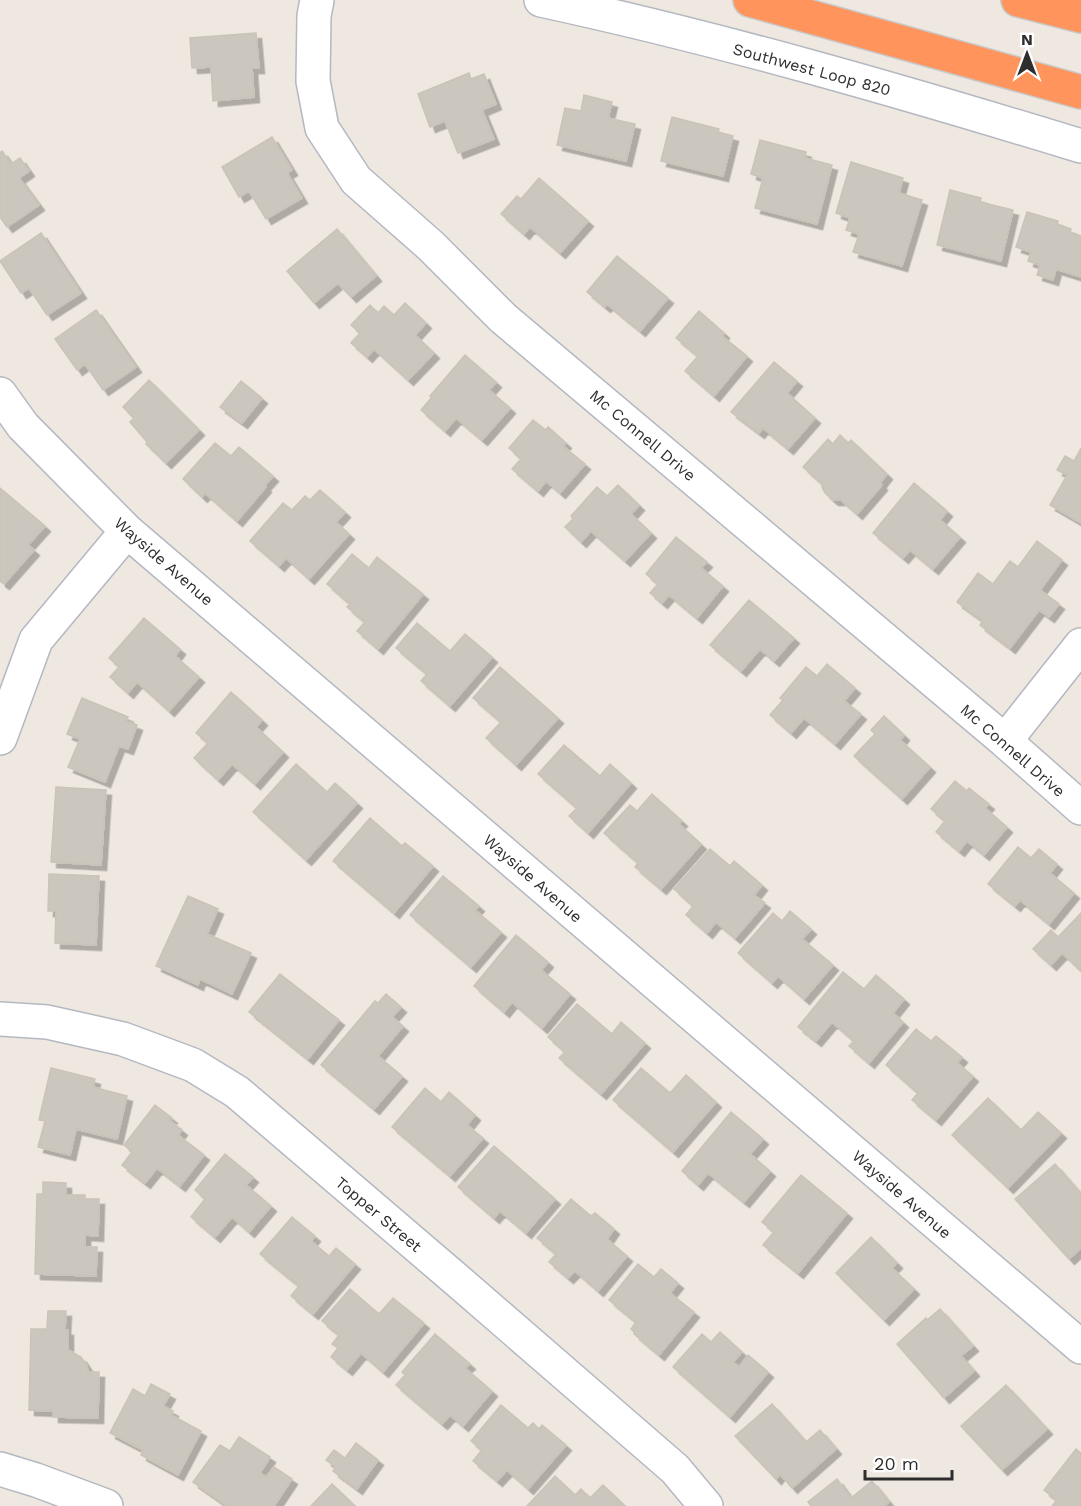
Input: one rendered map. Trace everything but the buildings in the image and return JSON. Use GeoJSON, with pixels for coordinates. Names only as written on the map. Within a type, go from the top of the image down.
{"type":"FeatureCollection","features":[{"type":"Feature","properties":{"kind":"highway"},"geometry":{"type":"LineString","coordinates":[[750,0],[1081,92]]}},
{"type":"Feature","properties":{"kind":"highway"},"geometry":{"type":"LineString","coordinates":[[1018,0],[1081,16]]}},
{"type":"Feature","properties":{"kind":"street","name":"Mc Connell Drive"},"geometry":{"type":"LineString","coordinates":[[317,0],[314,16],[313,81],[322,128],[356,180],[431,246],[503,318],[1005,741],[1081,808]]}},
{"type":"Feature","properties":{"kind":"street","name":"Southwest Loop 820"},"geometry":{"type":"LineString","coordinates":[[541,0],[670,31],[859,81],[1081,146]]}},
{"type":"Feature","properties":{"kind":"street","name":"Wayside Avenue"},"geometry":{"type":"LineString","coordinates":[[0,394],[23,426],[127,531],[1081,1347]]}},
{"type":"Feature","properties":{"kind":"street"},"geometry":{"type":"LineString","coordinates":[[0,738],[36,640],[127,531]]}},
{"type":"Feature","properties":{"kind":"street"},"geometry":{"type":"LineString","coordinates":[[1005,741],[1081,645]]}},
{"type":"Feature","properties":{"kind":"street","name":"Topper Street"},"geometry":{"type":"LineString","coordinates":[[0,1019],[47,1022],[123,1039],[193,1065],[237,1092],[666,1462],[706,1506]]}},
{"type":"Feature","properties":{"kind":"street"},"geometry":{"type":"LineString","coordinates":[[0,1470],[36,1480],[106,1506]]}}]}
